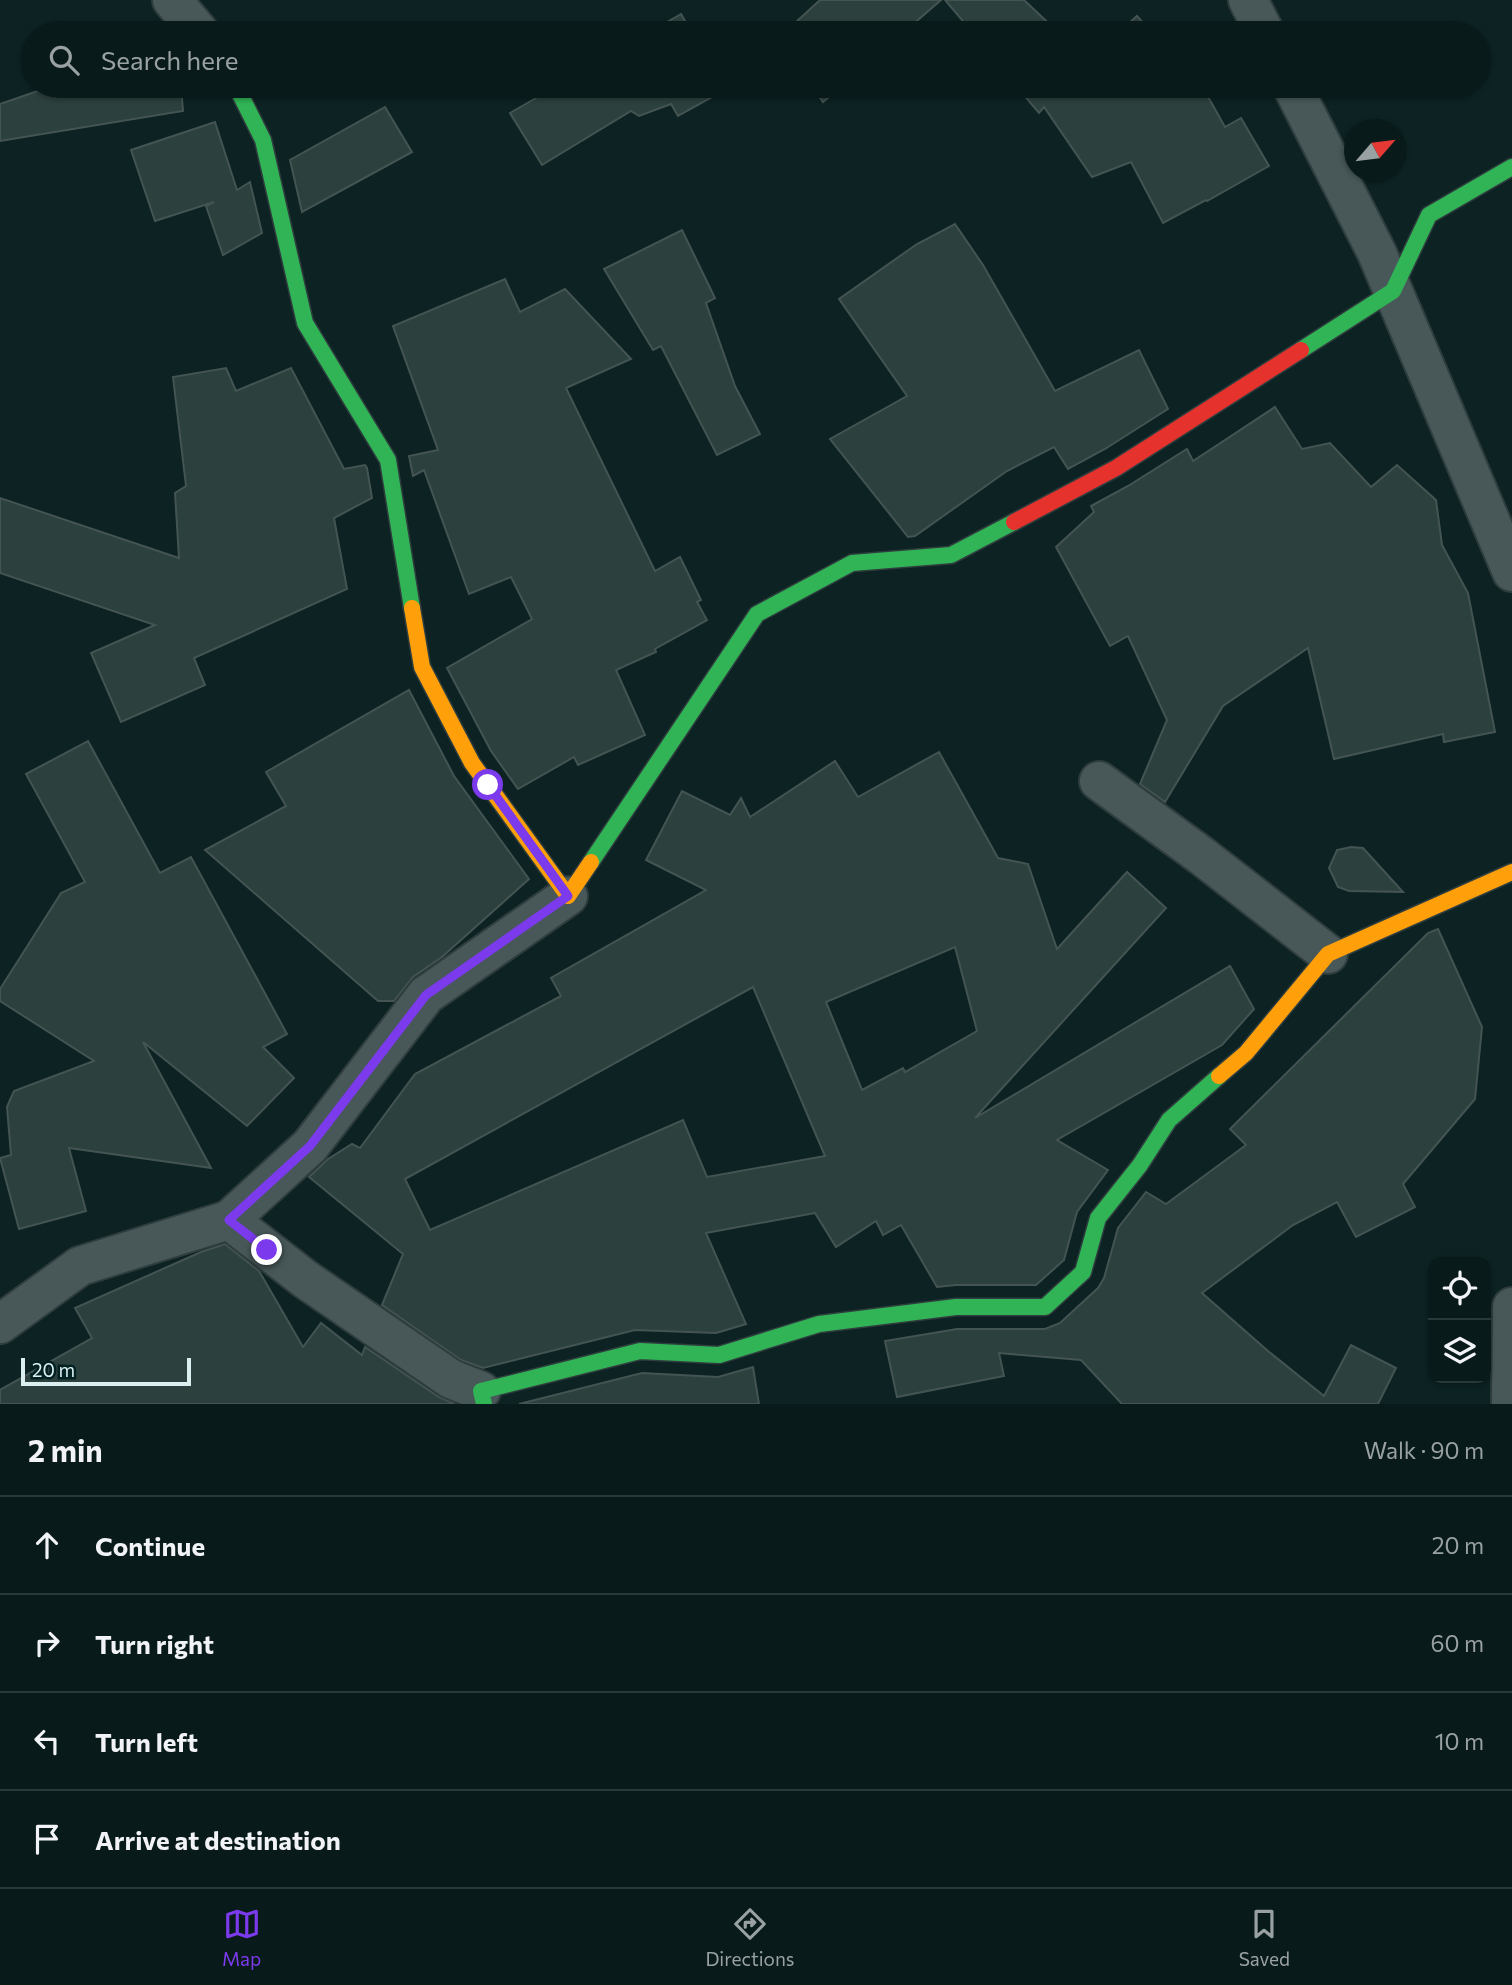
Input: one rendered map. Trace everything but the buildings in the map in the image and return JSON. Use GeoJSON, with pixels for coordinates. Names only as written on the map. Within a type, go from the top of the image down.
{"type":"FeatureCollection","features":[{"type":"Feature","properties":{"kind":"street"},"geometry":{"type":"LineString","coordinates":[[172,0],[190,21]]}},
{"type":"Feature","properties":{"kind":"street"},"geometry":{"type":"LineString","coordinates":[[1248,0],[1259,21]]}},
{"type":"Feature","properties":{"kind":"street"},"geometry":{"type":"LineString","coordinates":[[242,98],[263,141],[306,323],[388,460],[422,667],[472,763],[568,896]]}},
{"type":"Feature","properties":{"kind":"street"},"geometry":{"type":"LineString","coordinates":[[1298,98],[1377,253],[1512,572]]}},
{"type":"Feature","properties":{"kind":"street"},"geometry":{"type":"LineString","coordinates":[[0,1324],[80,1266],[229,1220],[310,1146],[426,995],[568,896],[757,614],[852,563],[951,555],[1116,468],[1393,291],[1429,215],[1512,167]]}},
{"type":"Feature","properties":{"kind":"street"},"geometry":{"type":"LineString","coordinates":[[1099,781],[1202,856],[1328,954]]}},
{"type":"Feature","properties":{"kind":"street"},"geometry":{"type":"LineString","coordinates":[[229,1220],[305,1279],[451,1379],[482,1397],[640,1351],[719,1355],[819,1324],[956,1307],[1045,1307],[1083,1272],[1098,1218],[1140,1165],[1169,1120],[1247,1053],[1328,954],[1512,872]]}},
{"type":"Feature","properties":{"kind":"street"},"geometry":{"type":"LineString","coordinates":[[1511,1404],[1512,1307]]}},
{"type":"Feature","properties":{"kind":"traffic: fast"},"geometry":{"type":"LineString","coordinates":[[242,98],[263,140],[305,323],[388,460],[412,608]]}},
{"type":"Feature","properties":{"kind":"traffic: fast"},"geometry":{"type":"LineString","coordinates":[[1301,350],[1393,291],[1429,215],[1512,167]]}},
{"type":"Feature","properties":{"kind":"traffic: fast"},"geometry":{"type":"LineString","coordinates":[[591,862],[757,614],[852,563],[951,555],[1014,522]]}},
{"type":"Feature","properties":{"kind":"traffic: fast"},"geometry":{"type":"LineString","coordinates":[[484,1404],[481,1391],[640,1351],[719,1355],[819,1324],[956,1307],[1045,1307],[1083,1272],[1098,1218],[1140,1165],[1169,1120],[1219,1076]]}},
{"type":"Feature","properties":{"kind":"traffic: slow"},"geometry":{"type":"LineString","coordinates":[[412,608],[422,667],[472,763],[568,896],[591,862]]}},
{"type":"Feature","properties":{"kind":"traffic: slow"},"geometry":{"type":"LineString","coordinates":[[1219,1076],[1246,1053],[1328,954],[1512,872]]}},
{"type":"Feature","properties":{"kind":"traffic: jam"},"geometry":{"type":"LineString","coordinates":[[1014,522],[1116,468],[1301,350]]}},
{"type":"Feature","properties":{"kind":"route"},"geometry":{"type":"LineString","coordinates":[[267,1250],[229,1220],[310,1146],[426,995],[568,896],[488,785]]}}]}
